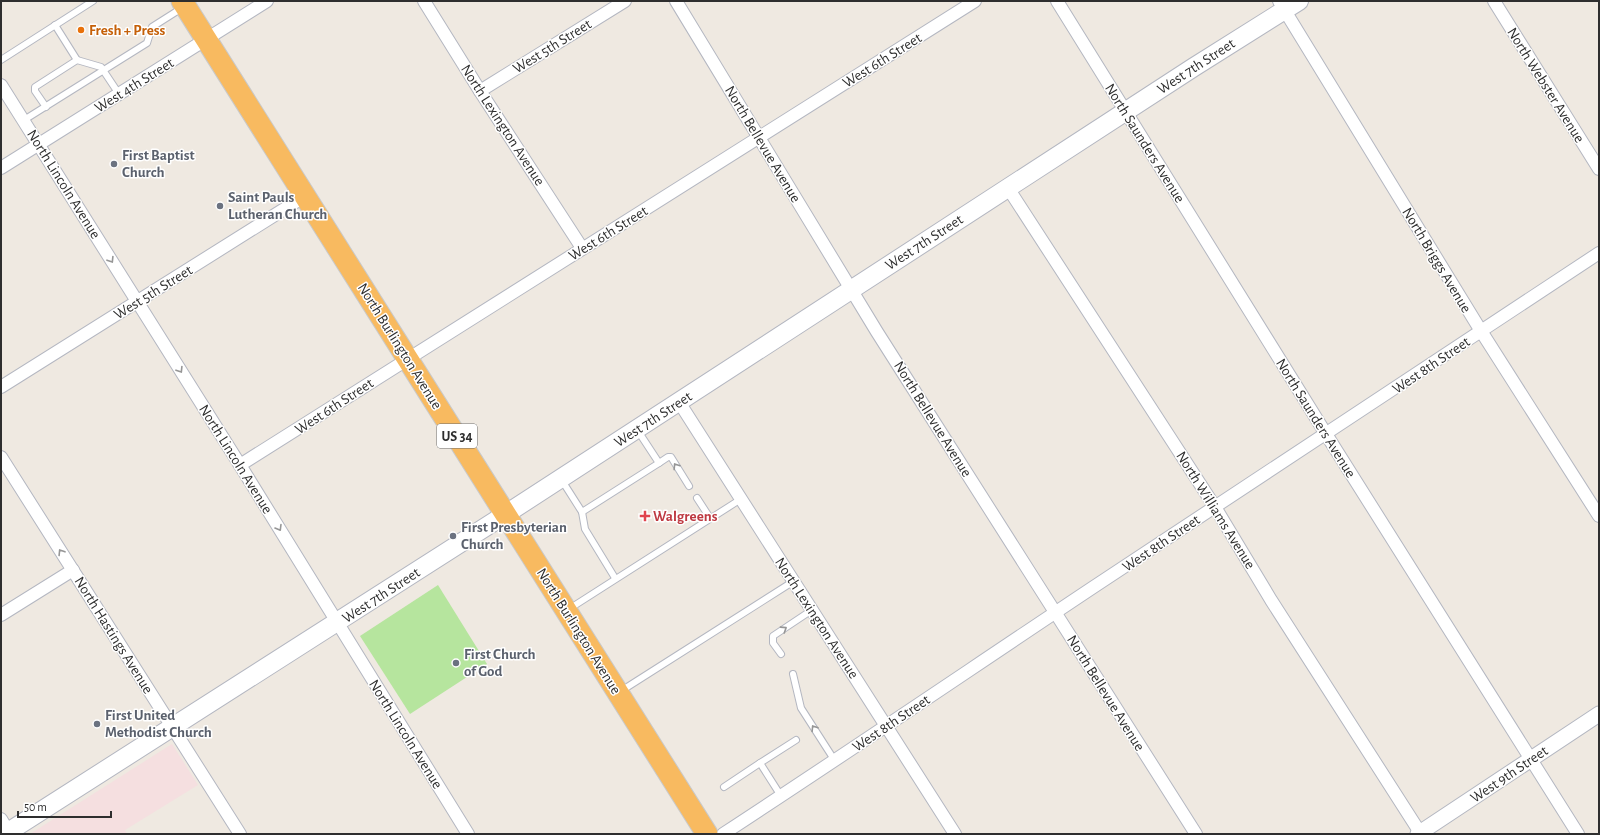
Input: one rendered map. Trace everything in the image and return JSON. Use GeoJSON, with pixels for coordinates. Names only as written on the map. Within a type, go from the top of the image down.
{"type":"FeatureCollection","features":[{"type":"Feature","properties":{"kind":"highway","name":"North Burlington Avenue"},"geometry":{"type":"LineString","coordinates":[[183,4],[408,358],[707,834]]}},
{"type":"Feature","properties":{"kind":"main road","name":"West 7th Street"},"geometry":{"type":"LineString","coordinates":[[6,830],[337,623],[561,479],[1194,67],[1288,4]]}},
{"type":"Feature","properties":{"kind":"street","name":"West 4th Street"},"geometry":{"type":"LineString","coordinates":[[1,168],[267,1]]}},
{"type":"Feature","properties":{"kind":"street","name":"North Lexington Avenue"},"geometry":{"type":"LineString","coordinates":[[424,1],[480,91],[582,248]]}},
{"type":"Feature","properties":{"kind":"street","name":"West 5th Street"},"geometry":{"type":"LineString","coordinates":[[480,91],[625,1]]}},
{"type":"Feature","properties":{"kind":"street","name":"North Bellevue Avenue"},"geometry":{"type":"LineString","coordinates":[[676,1],[758,138],[852,290],[1196,834]]}},
{"type":"Feature","properties":{"kind":"street","name":"West 6th Street"},"geometry":{"type":"LineString","coordinates":[[240,465],[975,1]]}},
{"type":"Feature","properties":{"kind":"street","name":"North Saunders Avenue"},"geometry":{"type":"LineString","coordinates":[[1057,1],[1326,434],[1578,834]]}},
{"type":"Feature","properties":{"kind":"street","name":"North Webster Avenue"},"geometry":{"type":"LineString","coordinates":[[1494,1],[1599,169]]}},
{"type":"Feature","properties":{"kind":"street","name":"North Briggs Avenue"},"geometry":{"type":"LineString","coordinates":[[1288,4],[1481,331],[1599,516]]}},
{"type":"Feature","properties":{"kind":"street","name":"North Lincoln Avenue"},"geometry":{"type":"LineString","coordinates":[[1,84],[240,465],[468,834]]}},
{"type":"Feature","properties":{"kind":"street","name":"North Williams Avenue"},"geometry":{"type":"LineString","coordinates":[[1008,188],[1215,507],[1271,600],[1420,834]]}},
{"type":"Feature","properties":{"kind":"street","name":"West 5th Street"},"geometry":{"type":"LineString","coordinates":[[1,388],[305,196]]}},
{"type":"Feature","properties":{"kind":"street","name":"West 8th Street"},"geometry":{"type":"LineString","coordinates":[[723,834],[1599,253]]}},
{"type":"Feature","properties":{"kind":"street","name":"North Lexington Avenue"},"geometry":{"type":"LineString","coordinates":[[679,402],[955,834]]}},
{"type":"Feature","properties":{"kind":"street","name":"North Hastings Avenue"},"geometry":{"type":"LineString","coordinates":[[1,457],[240,834]]}},
{"type":"Feature","properties":{"kind":"street"},"geometry":{"type":"LineString","coordinates":[[1,615],[73,570]]}},
{"type":"Feature","properties":{"kind":"street","name":"West 9th Street"},"geometry":{"type":"LineString","coordinates":[[1420,834],[1599,714]]}},
{"type":"Feature","properties":{"kind":"lane"},"geometry":{"type":"LineString","coordinates":[[1,60],[93,1]]}},
{"type":"Feature","properties":{"kind":"lane"},"geometry":{"type":"LineString","coordinates":[[24,120],[147,43],[152,27],[183,4]]}},
{"type":"Feature","properties":{"kind":"lane"},"geometry":{"type":"LineString","coordinates":[[55,25],[77,60],[102,67],[119,94]]}},
{"type":"Feature","properties":{"kind":"lane"},"geometry":{"type":"LineString","coordinates":[[46,107],[35,91],[35,87],[77,60]]}},
{"type":"Feature","properties":{"kind":"lane"},"geometry":{"type":"LineString","coordinates":[[637,429],[659,463]]}},
{"type":"Feature","properties":{"kind":"lane"},"geometry":{"type":"LineString","coordinates":[[582,512],[668,457],[671,457],[689,486]]}},
{"type":"Feature","properties":{"kind":"lane"},"geometry":{"type":"LineString","coordinates":[[561,479],[582,512],[585,529],[615,578]]}},
{"type":"Feature","properties":{"kind":"lane"},"geometry":{"type":"LineString","coordinates":[[697,498],[710,518]]}},
{"type":"Feature","properties":{"kind":"lane"},"geometry":{"type":"LineString","coordinates":[[566,610],[741,499]]}},
{"type":"Feature","properties":{"kind":"lane"},"geometry":{"type":"LineString","coordinates":[[618,693],[794,581]]}},
{"type":"Feature","properties":{"kind":"lane"},"geometry":{"type":"LineString","coordinates":[[780,654],[773,643],[773,636],[812,610]]}},
{"type":"Feature","properties":{"kind":"lane"},"geometry":{"type":"LineString","coordinates":[[793,674],[801,708],[835,760]]}},
{"type":"Feature","properties":{"kind":"lane"},"geometry":{"type":"LineString","coordinates":[[724,787],[796,740]]}},
{"type":"Feature","properties":{"kind":"lane"},"geometry":{"type":"LineString","coordinates":[[760,763],[782,796]]}},
{"type":"Feature","properties":{"kind":"shaded area"},"geometry":{"type":"Polygon","coordinates":[[[172,744],[198,785],[125,830],[127,834],[30,834],[172,744]]]}},
{"type":"Feature","properties":{"kind":"green space"},"geometry":{"type":"Polygon","coordinates":[[[438,585],[487,664],[410,714],[360,636],[438,585]]]}},
{"type":"Feature","properties":{"kind":"place","name":"Fresh + Press"},"geometry":{"type":"Point","coordinates":[81,30]}},
{"type":"Feature","properties":{"kind":"place","name":"First Baptist Church"},"geometry":{"type":"Point","coordinates":[114,164]}},
{"type":"Feature","properties":{"kind":"place","name":"Saint Pauls Lutheran Church"},"geometry":{"type":"Point","coordinates":[220,206]}},
{"type":"Feature","properties":{"kind":"place","name":"Walgreens"},"geometry":{"type":"Point","coordinates":[645,516]}},
{"type":"Feature","properties":{"kind":"place","name":"First Presbyterian Church"},"geometry":{"type":"Point","coordinates":[453,536]}},
{"type":"Feature","properties":{"kind":"place","name":"First Church of God"},"geometry":{"type":"Point","coordinates":[456,663]}},
{"type":"Feature","properties":{"kind":"place","name":"First United Methodist Church"},"geometry":{"type":"Point","coordinates":[97,724]}}]}
